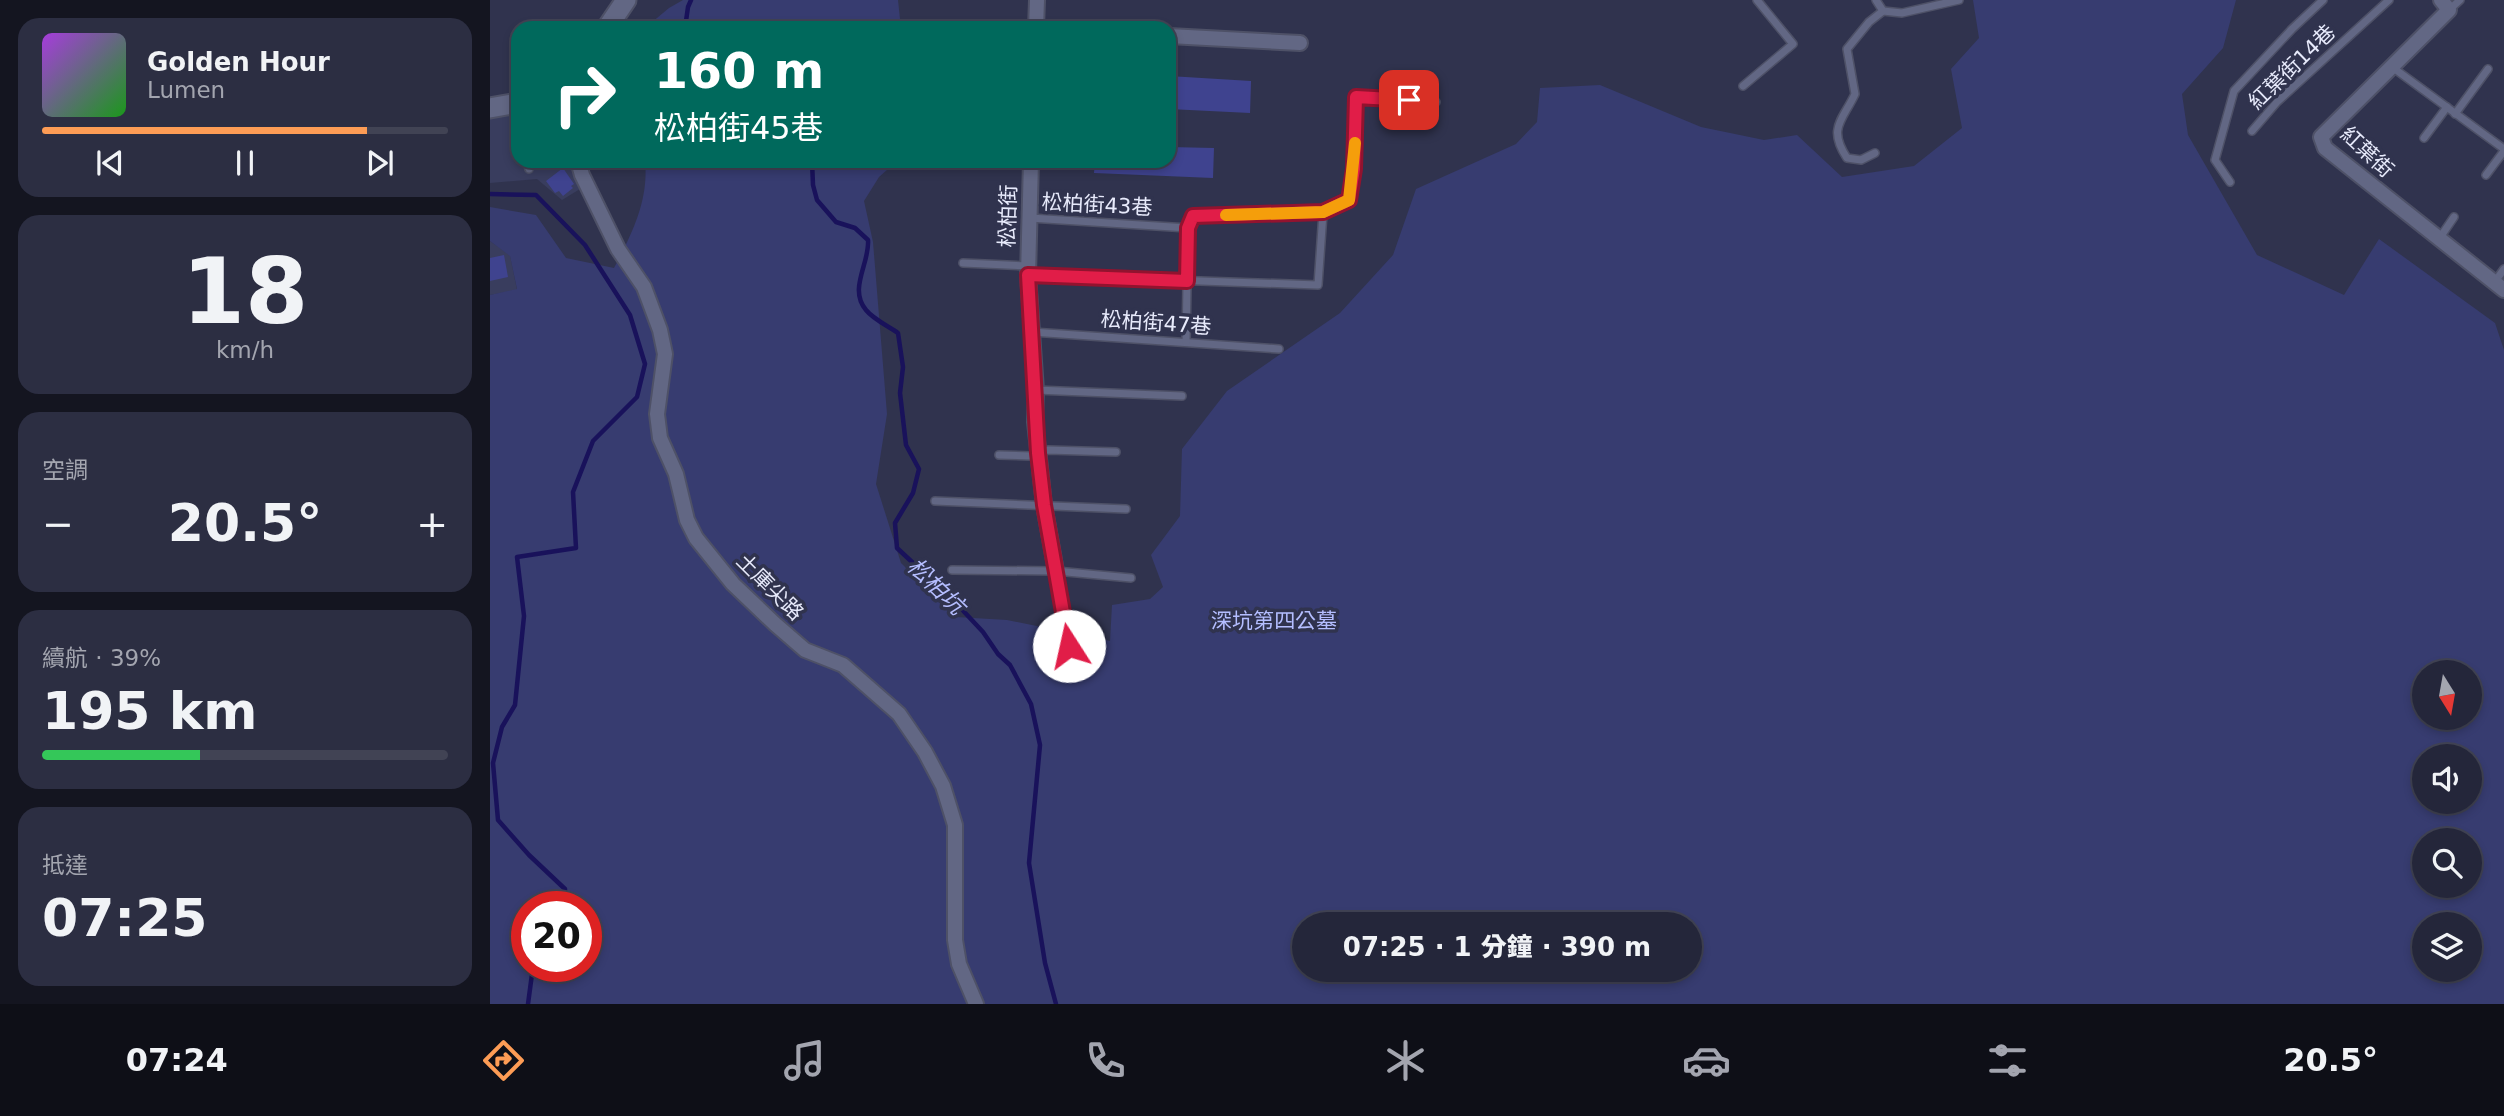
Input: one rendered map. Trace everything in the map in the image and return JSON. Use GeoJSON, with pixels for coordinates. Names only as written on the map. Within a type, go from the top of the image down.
{"type":"FeatureCollection","features":[{"type":"Feature","properties":{"kind":"main road"},"geometry":{"type":"LineString","coordinates":[[612,21],[626,0]]}},
{"type":"Feature","properties":{"kind":"main road"},"geometry":{"type":"LineString","coordinates":[[490,108],[511,106]]}},
{"type":"Feature","properties":{"kind":"street"},"geometry":{"type":"LineString","coordinates":[[1036,21],[1037,0]]}},
{"type":"Feature","properties":{"kind":"street","name":"紅葉街"},"geometry":{"type":"LineString","coordinates":[[2450,3],[2321,137],[2325,148],[2499,287]]}},
{"type":"Feature","properties":{"kind":"street"},"geometry":{"type":"LineString","coordinates":[[1176,36],[1300,43]]}},
{"type":"Feature","properties":{"kind":"street","name":"土庫尖路"},"geometry":{"type":"LineString","coordinates":[[580,168],[618,249],[644,286],[660,330],[665,354],[657,414],[660,438],[676,474],[687,520],[696,538],[733,584],[775,624],[805,650],[843,665],[899,714],[925,752],[943,786],[955,825],[955,940],[959,964],[976,1004]]}},
{"type":"Feature","properties":{"kind":"street","name":"松柏街"},"geometry":{"type":"LineString","coordinates":[[1031,168],[1028,271],[1036,390],[1035,422],[1044,505],[1056,571]]}},
{"type":"Feature","properties":{"kind":"lane"},"geometry":{"type":"LineString","coordinates":[[1743,86],[1793,44],[1757,0]]}},
{"type":"Feature","properties":{"kind":"lane"},"geometry":{"type":"LineString","coordinates":[[1876,0],[1883,11]]}},
{"type":"Feature","properties":{"kind":"lane"},"geometry":{"type":"LineString","coordinates":[[1875,153],[1861,160],[1847,158],[1840,148],[1838,121],[1855,94],[1847,49],[1869,22],[1883,11],[1902,13],[1959,0]]}},
{"type":"Feature","properties":{"kind":"lane"},"geometry":{"type":"LineString","coordinates":[[2230,182],[2215,160],[2234,91],[2323,0]]}},
{"type":"Feature","properties":{"kind":"lane","name":"紅葉街14巷"},"geometry":{"type":"LineString","coordinates":[[2252,131],[2277,102],[2389,0]]}},
{"type":"Feature","properties":{"kind":"lane"},"geometry":{"type":"LineString","coordinates":[[2391,66],[2504,150],[2486,175]]}},
{"type":"Feature","properties":{"kind":"lane"},"geometry":{"type":"LineString","coordinates":[[2455,114],[2488,69]]}},
{"type":"Feature","properties":{"kind":"lane"},"geometry":{"type":"LineString","coordinates":[[963,263],[1028,271],[1187,281],[1318,285],[1323,212],[1349,200],[1354,169],[1356,97],[1436,102]]}},
{"type":"Feature","properties":{"kind":"lane"},"geometry":{"type":"LineString","coordinates":[[2424,138],[2447,107]]}},
{"type":"Feature","properties":{"kind":"lane","name":"松柏街43巷"},"geometry":{"type":"LineString","coordinates":[[1029,218],[1188,228],[1193,216],[1323,212]]}},
{"type":"Feature","properties":{"kind":"lane"},"geometry":{"type":"LineString","coordinates":[[2438,239],[2454,217]]}},
{"type":"Feature","properties":{"kind":"lane"},"geometry":{"type":"LineString","coordinates":[[1186,342],[1188,228]]}},
{"type":"Feature","properties":{"kind":"lane"},"geometry":{"type":"LineString","coordinates":[[2499,287],[2504,269]]}},
{"type":"Feature","properties":{"kind":"lane","name":"松柏街47巷"},"geometry":{"type":"LineString","coordinates":[[1031,332],[1279,349]]}},
{"type":"Feature","properties":{"kind":"lane"},"geometry":{"type":"LineString","coordinates":[[1036,390],[1182,396]]}},
{"type":"Feature","properties":{"kind":"lane"},"geometry":{"type":"LineString","coordinates":[[999,454],[1031,456],[1048,450],[1116,452]]}},
{"type":"Feature","properties":{"kind":"lane"},"geometry":{"type":"LineString","coordinates":[[935,501],[1126,509]]}},
{"type":"Feature","properties":{"kind":"lane"},"geometry":{"type":"LineString","coordinates":[[951,570],[1056,571],[1131,578]]}},
{"type":"Feature","properties":{"kind":"lane","name":"松柏街"},"geometry":{"type":"LineString","coordinates":[[1056,571],[1069,646]]}},
{"type":"Feature","properties":{"kind":"shaded area"},"geometry":{"type":"Polygon","coordinates":[[[511,113],[511,168],[575,168],[580,189],[562,200],[537,179],[490,183],[490,117],[511,113]]]}},
{"type":"Feature","properties":{"kind":"shaded area"},"geometry":{"type":"Polygon","coordinates":[[[490,241],[510,255],[517,290],[490,295],[490,241]]]}},
{"type":"Feature","properties":{"kind":"green space"},"geometry":{"type":"Polygon","coordinates":[[[683,0],[898,0],[900,19],[653,21],[683,0]]]}},
{"type":"Feature","properties":{"kind":"green space","name":"深坑第四公墓"},"geometry":{"type":"Polygon","coordinates":[[[1973,0],[2236,0],[2223,48],[2182,94],[2188,135],[2257,255],[2344,295],[2379,239],[2495,323],[2504,350],[2504,1004],[490,1004],[490,295],[517,289],[510,256],[490,241],[490,207],[536,215],[566,258],[614,268],[638,216],[646,168],[889,168],[879,177],[864,201],[873,242],[887,414],[876,484],[901,563],[956,617],[1007,620],[1110,641],[1112,605],[1150,599],[1163,587],[1151,555],[1180,516],[1182,449],[1227,391],[1340,313],[1393,255],[1416,189],[1516,144],[1537,122],[1540,88],[1600,85],[1701,127],[1764,140],[1797,135],[1842,177],[1914,166],[1962,128],[1951,69],[1979,38],[1973,0]]]}},
{"type":"Feature","properties":{"kind":"building"},"geometry":{"type":"Polygon","coordinates":[[[1176,76],[1251,81],[1250,113],[1176,109],[1176,76]]]}},
{"type":"Feature","properties":{"kind":"building"},"geometry":{"type":"Polygon","coordinates":[[[1176,147],[1214,148],[1213,178],[1094,173],[1094,168],[1176,168],[1176,147]]]}},
{"type":"Feature","properties":{"kind":"building"},"geometry":{"type":"Polygon","coordinates":[[[563,168],[574,184],[563,196],[559,191],[555,193],[546,181],[563,168]]]}},
{"type":"Feature","properties":{"kind":"building"},"geometry":{"type":"Polygon","coordinates":[[[504,255],[508,277],[490,281],[490,258],[504,255]]]}},
{"type":"Feature","properties":{"kind":"waterway","name":"松柏坑"},"geometry":{"type":"LineString","coordinates":[[686,21],[691,0]]}},
{"type":"Feature","properties":{"kind":"waterway","name":"松柏坑"},"geometry":{"type":"LineString","coordinates":[[812,168],[817,200],[836,222],[855,228],[868,240],[859,285],[861,302],[873,316],[898,333],[903,367],[900,393],[906,445],[919,469],[913,493],[895,523],[897,548],[983,632],[998,654],[1010,665],[1031,704],[1040,745],[1029,863],[1045,963],[1056,1004]]}},
{"type":"Feature","properties":{"kind":"waterway"},"geometry":{"type":"LineString","coordinates":[[490,194],[536,195],[585,245],[630,315],[645,364],[637,397],[593,441],[573,492],[576,548],[517,557],[524,616],[515,705],[502,727],[493,763],[498,820],[565,891]]}},
{"type":"Feature","properties":{"kind":"waterway"},"geometry":{"type":"LineString","coordinates":[[528,1004],[531,982]]}},
{"type":"Feature","properties":{"kind":"slow traffic"},"geometry":{"type":"LineString","coordinates":[[1226,215],[1323,212],[1349,200],[1355,143]]}},
{"type":"Feature","properties":{"kind":"route"},"geometry":{"type":"LineString","coordinates":[[1069,646],[1044,505],[1038,453],[1028,275],[1187,281],[1188,228],[1193,216],[1323,212],[1349,200],[1354,169],[1356,97],[1409,100]]}}]}
